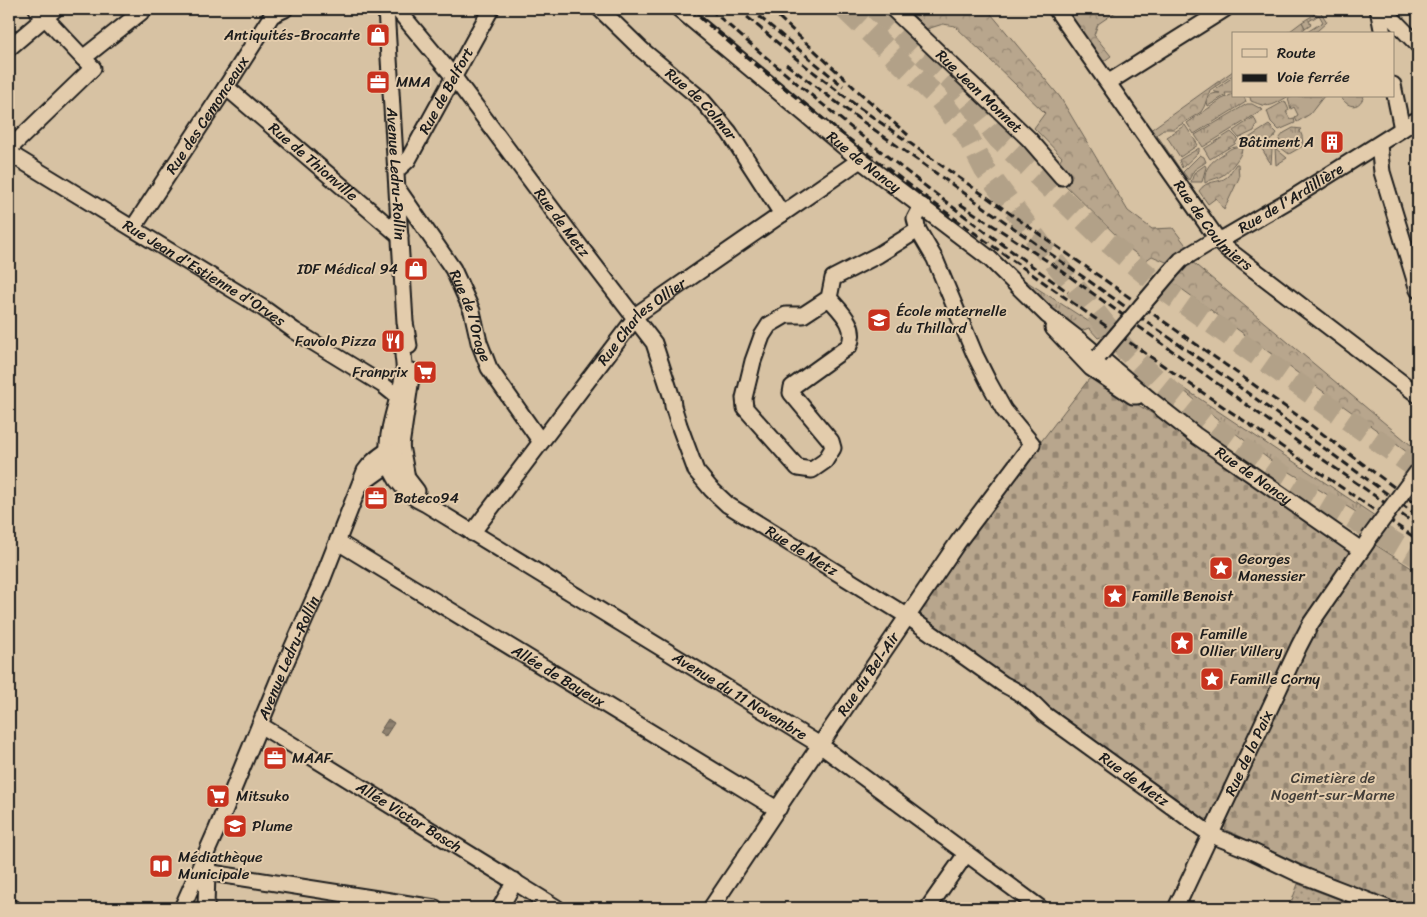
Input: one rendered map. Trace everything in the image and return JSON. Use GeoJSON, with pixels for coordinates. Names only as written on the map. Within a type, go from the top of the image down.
{"type":"FeatureCollection","features":[{"type":"Feature","properties":{"kind":"street"},"geometry":{"type":"LineString","coordinates":[[83,58],[146,9]]}},
{"type":"Feature","properties":{"kind":"street","name":"Rue des Cemonceaux"},"geometry":{"type":"LineString","coordinates":[[132,228],[272,15],[285,9]]}},
{"type":"Feature","properties":{"kind":"street","name":"Avenue Ledru-Rollin"},"geometry":{"type":"LineString","coordinates":[[386,9],[406,338],[403,354],[404,371],[398,396],[403,401],[401,421],[397,429],[385,440],[391,454]]}},
{"type":"Feature","properties":{"kind":"street","name":"Rue de Metz"},"geometry":{"type":"LineString","coordinates":[[397,9],[452,76],[654,342],[687,449],[696,471],[730,507],[907,616],[1002,684],[1013,688],[1035,704],[1044,714],[1212,834],[1299,874],[1387,908]]}},
{"type":"Feature","properties":{"kind":"street","name":"Rue de Belfort"},"geometry":{"type":"LineString","coordinates":[[397,170],[408,160],[452,76],[491,9]]}},
{"type":"Feature","properties":{"kind":"street","name":"Rue de Colmar"},"geometry":{"type":"LineString","coordinates":[[600,9],[642,50],[701,99],[729,132],[782,214]]}},
{"type":"Feature","properties":{"kind":"street","name":"Rue de Nancy"},"geometry":{"type":"LineString","coordinates":[[679,9],[860,160],[989,258],[1047,315],[1148,398],[1195,434],[1365,544]]}},
{"type":"Feature","properties":{"kind":"street","name":"Rue Jean Monnet"},"geometry":{"type":"LineString","coordinates":[[893,9],[1029,139],[1062,177]]}},
{"type":"Feature","properties":{"kind":"street","name":"Rue de Coulmiers"},"geometry":{"type":"LineString","coordinates":[[1056,9],[1218,240],[1227,249],[1418,396]]}},
{"type":"Feature","properties":{"kind":"street"},"geometry":{"type":"LineString","coordinates":[[1109,82],[1225,9]]}},
{"type":"Feature","properties":{"kind":"street"},"geometry":{"type":"LineString","coordinates":[[1378,9],[1383,32]]}},
{"type":"Feature","properties":{"kind":"street"},"geometry":{"type":"LineString","coordinates":[[1383,9],[1418,45]]}},
{"type":"Feature","properties":{"kind":"street"},"geometry":{"type":"LineString","coordinates":[[9,48],[46,12],[93,68],[9,151]]}},
{"type":"Feature","properties":{"kind":"street","name":"Rue de Thionville"},"geometry":{"type":"LineString","coordinates":[[226,87],[400,236]]}},
{"type":"Feature","properties":{"kind":"street"},"geometry":{"type":"LineString","coordinates":[[1394,90],[1402,128]]}},
{"type":"Feature","properties":{"kind":"street","name":"Rue de l'Ardillière"},"geometry":{"type":"LineString","coordinates":[[1099,356],[1181,260],[1209,243],[1226,237],[1379,145],[1418,119]]}},
{"type":"Feature","properties":{"kind":"street"},"geometry":{"type":"LineString","coordinates":[[1379,145],[1382,172],[1418,290]]}},
{"type":"Feature","properties":{"kind":"street","name":"Rue Jean d'Estienne d'Orves"},"geometry":{"type":"LineString","coordinates":[[9,151],[263,308],[295,331],[398,396]]}},
{"type":"Feature","properties":{"kind":"street","name":"Rue Charles Ollier"},"geometry":{"type":"LineString","coordinates":[[472,533],[643,310],[860,160]]}},
{"type":"Feature","properties":{"kind":"street","name":"Rue de l'Orage"},"geometry":{"type":"LineString","coordinates":[[398,190],[453,269],[472,311],[479,342],[489,368],[541,442]]}},
{"type":"Feature","properties":{"kind":"street"},"geometry":{"type":"LineString","coordinates":[[829,298],[851,327],[853,336],[849,346],[792,387],[791,393],[831,441],[832,448],[825,461],[812,470],[798,468],[745,408],[744,398],[753,361],[762,336],[769,325],[786,315],[803,315],[829,298],[833,278],[878,255],[918,230],[914,219],[922,206]]}},
{"type":"Feature","properties":{"kind":"street","name":"Rue du Bel-Air"},"geometry":{"type":"LineString","coordinates":[[711,908],[958,542],[1032,444],[1004,410],[993,390],[975,355],[934,259],[918,230]]}},
{"type":"Feature","properties":{"kind":"street","name":"Rue de Nancy"},"geometry":{"type":"LineString","coordinates":[[1047,315],[1053,330],[1091,368],[1133,396],[1148,398]]}},
{"type":"Feature","properties":{"kind":"street","name":"Avenue Ledru-Rollin"},"geometry":{"type":"LineString","coordinates":[[206,908],[203,871],[216,831],[362,484],[391,454],[412,378],[411,352],[406,338]]}},
{"type":"Feature","properties":{"kind":"street","name":"Avenue du 11 Novembre"},"geometry":{"type":"LineString","coordinates":[[391,454],[426,504]]}},
{"type":"Feature","properties":{"kind":"street","name":"Avenue du 11 Novembre"},"geometry":{"type":"LineString","coordinates":[[391,454],[402,487],[416,500],[426,504],[820,745],[1040,908]]}},
{"type":"Feature","properties":{"kind":"street","name":"Rue de la Paix"},"geometry":{"type":"LineString","coordinates":[[1176,908],[1311,623],[1418,471]]}},
{"type":"Feature","properties":{"kind":"street","name":"Allée de Bayeux"},"geometry":{"type":"LineString","coordinates":[[338,542],[772,806],[779,808]]}},
{"type":"Feature","properties":{"kind":"street","name":"Allée Victor Basch"},"geometry":{"type":"LineString","coordinates":[[260,725],[557,908]]}},
{"type":"Feature","properties":{"kind":"street"},"geometry":{"type":"LineString","coordinates":[[928,908],[966,854]]}},
{"type":"Feature","properties":{"kind":"street"},"geometry":{"type":"LineString","coordinates":[[182,908],[203,871],[435,908]]}},
{"type":"Feature","properties":{"kind":"street"},"geometry":{"type":"LineString","coordinates":[[500,908],[515,881]]}},
{"type":"Feature","properties":{"kind":"street"},"geometry":{"type":"LineString","coordinates":[[9,907],[13,908]]}},
{"type":"Feature","properties":{"kind":"green space"},"geometry":{"type":"Polygon","coordinates":[[[907,9],[987,9],[1060,97],[1128,211],[1152,229],[1173,228],[1188,248],[1171,264],[1152,256],[1145,261],[1130,249],[1051,171],[1062,157],[1034,128],[1045,113],[955,26],[943,24],[927,29],[907,9]]]}},
{"type":"Feature","properties":{"kind":"green space"},"geometry":{"type":"Polygon","coordinates":[[[1062,9],[1120,9],[1098,24],[1094,35],[1111,56],[1100,64],[1062,9]]]}},
{"type":"Feature","properties":{"kind":"green space"},"geometry":{"type":"Polygon","coordinates":[[[1320,11],[1327,22],[1317,31],[1307,32],[1323,22],[1319,15],[1309,21],[1311,24],[1305,28],[1302,22],[1320,11]]]}},
{"type":"Feature","properties":{"kind":"green space"},"geometry":{"type":"Polygon","coordinates":[[[1302,22],[1305,28],[1302,32],[1289,32],[1302,22]]]}},
{"type":"Feature","properties":{"kind":"green space"},"geometry":{"type":"Polygon","coordinates":[[[1232,72],[1232,76],[1210,90],[1201,112],[1174,129],[1163,129],[1153,137],[1149,131],[1232,72]]]}},
{"type":"Feature","properties":{"kind":"green space"},"geometry":{"type":"Polygon","coordinates":[[[1232,78],[1232,93],[1225,93],[1226,95],[1208,106],[1208,97],[1220,93],[1214,90],[1232,78]]]}},
{"type":"Feature","properties":{"kind":"green space"},"geometry":{"type":"Polygon","coordinates":[[[1232,94],[1232,98],[1245,98],[1246,102],[1194,134],[1187,123],[1222,99],[1232,94]]]}},
{"type":"Feature","properties":{"kind":"green space"},"geometry":{"type":"Polygon","coordinates":[[[1250,98],[1285,98],[1267,106],[1251,101],[1250,98]]]}},
{"type":"Feature","properties":{"kind":"green space"},"geometry":{"type":"Polygon","coordinates":[[[1322,98],[1310,114],[1297,122],[1295,117],[1298,115],[1294,107],[1291,109],[1288,99],[1322,98]]]}},
{"type":"Feature","properties":{"kind":"green space"},"geometry":{"type":"Polygon","coordinates":[[[1342,98],[1363,98],[1356,105],[1352,106],[1342,98]]]}},
{"type":"Feature","properties":{"kind":"green space"},"geometry":{"type":"Polygon","coordinates":[[[1285,101],[1289,110],[1286,112],[1290,119],[1294,118],[1295,123],[1279,130],[1271,122],[1267,111],[1285,101]]]}},
{"type":"Feature","properties":{"kind":"green space"},"geometry":{"type":"Polygon","coordinates":[[[1247,104],[1252,104],[1263,110],[1203,147],[1195,135],[1247,104]]]}},
{"type":"Feature","properties":{"kind":"green space"},"geometry":{"type":"Polygon","coordinates":[[[1254,117],[1257,124],[1254,131],[1239,138],[1233,131],[1254,117]]]}},
{"type":"Feature","properties":{"kind":"green space"},"geometry":{"type":"Polygon","coordinates":[[[1185,125],[1198,145],[1180,157],[1167,137],[1185,125]]]}},
{"type":"Feature","properties":{"kind":"green space"},"geometry":{"type":"Polygon","coordinates":[[[1269,125],[1277,133],[1275,136],[1263,144],[1246,145],[1245,141],[1247,139],[1269,125]]]}},
{"type":"Feature","properties":{"kind":"green space"},"geometry":{"type":"Polygon","coordinates":[[[1293,128],[1302,129],[1300,131],[1303,146],[1289,154],[1281,148],[1279,139],[1284,133],[1293,128]]]}},
{"type":"Feature","properties":{"kind":"green space"},"geometry":{"type":"Polygon","coordinates":[[[1231,132],[1238,139],[1235,144],[1210,159],[1204,149],[1231,132]]]}},
{"type":"Feature","properties":{"kind":"green space"},"geometry":{"type":"Polygon","coordinates":[[[1157,135],[1205,206],[1202,208],[1153,137],[1157,135]]]}},
{"type":"Feature","properties":{"kind":"green space"},"geometry":{"type":"Polygon","coordinates":[[[1269,146],[1272,150],[1271,164],[1262,149],[1269,146]]]}},
{"type":"Feature","properties":{"kind":"green space"},"geometry":{"type":"Polygon","coordinates":[[[1237,147],[1242,149],[1232,167],[1221,176],[1205,183],[1205,173],[1212,162],[1230,149],[1237,147]]]}},
{"type":"Feature","properties":{"kind":"green space"},"geometry":{"type":"Polygon","coordinates":[[[1199,148],[1199,152],[1182,168],[1179,160],[1199,148]]]}},
{"type":"Feature","properties":{"kind":"green space"},"geometry":{"type":"Polygon","coordinates":[[[1275,148],[1287,158],[1276,165],[1275,148]]]}},
{"type":"Feature","properties":{"kind":"green space"},"geometry":{"type":"Polygon","coordinates":[[[1200,155],[1204,157],[1206,162],[1194,170],[1189,180],[1183,172],[1200,155]]]}},
{"type":"Feature","properties":{"kind":"green space"},"geometry":{"type":"Polygon","coordinates":[[[1236,164],[1238,164],[1239,178],[1224,210],[1216,198],[1208,204],[1199,191],[1209,183],[1227,177],[1236,164]]]}},
{"type":"Feature","properties":{"kind":"green space"},"geometry":{"type":"Polygon","coordinates":[[[1205,165],[1202,182],[1191,182],[1194,173],[1205,165]]]}},
{"type":"Feature","properties":{"kind":"green space"},"geometry":{"type":"Polygon","coordinates":[[[1191,261],[1418,451],[1418,460],[1172,282],[1191,261]]]}},
{"type":"Feature","properties":{"kind":"green space"},"geometry":{"type":"Polygon","coordinates":[[[998,263],[1108,334],[1098,338],[1089,328],[1078,332],[998,263]]]}},
{"type":"Feature","properties":{"kind":"green space"},"geometry":{"type":"Polygon","coordinates":[[[1094,378],[1194,439],[1353,552],[1302,623],[1212,818],[1205,819],[921,615],[919,607],[990,508],[1089,379],[1094,378]]]}},
{"type":"Feature","properties":{"kind":"green space"},"geometry":{"type":"Polygon","coordinates":[[[1170,379],[1375,516],[1371,521],[1270,460],[1170,379]]]}},
{"type":"Feature","properties":{"kind":"green space","name":"Cimetière de Nogent-sur-Marne"},"geometry":{"type":"Polygon","coordinates":[[[1374,544],[1418,572],[1418,908],[1408,908],[1326,876],[1226,830],[1223,823],[1313,628],[1374,544]]]}},
{"type":"Feature","properties":{"kind":"green space"},"geometry":{"type":"Polygon","coordinates":[[[1298,884],[1362,908],[1289,908],[1298,884]]]}},
{"type":"Feature","properties":{"kind":"shaded area"},"geometry":{"type":"Polygon","coordinates":[[[388,719],[394,723],[385,737],[379,733],[388,719]]]}},
{"type":"Feature","properties":{"kind":"tunnel"},"geometry":{"type":"LineString","coordinates":[[845,9],[939,99],[966,133],[985,170],[1044,249],[1124,348],[1159,382],[1222,433],[1269,467],[1418,557]]}},
{"type":"Feature","properties":{"kind":"tunnel"},"geometry":{"type":"LineString","coordinates":[[876,9],[956,86],[999,139],[1102,237],[1165,290],[1418,469]]}},
{"type":"Feature","properties":{"kind":"railway"},"geometry":{"type":"LineString","coordinates":[[690,9],[777,82],[955,219],[1139,349],[1418,540]]}},
{"type":"Feature","properties":{"kind":"railway"},"geometry":{"type":"LineString","coordinates":[[710,9],[886,155],[976,225],[1068,292]]}},
{"type":"Feature","properties":{"kind":"railway"},"geometry":{"type":"LineString","coordinates":[[738,9],[793,56],[857,106],[1304,420],[1418,505]]}},
{"type":"Feature","properties":{"kind":"railway"},"geometry":{"type":"LineString","coordinates":[[750,9],[843,86]]}},
{"type":"Feature","properties":{"kind":"railway"},"geometry":{"type":"LineString","coordinates":[[770,9],[908,135]]}},
{"type":"Feature","properties":{"kind":"railway"},"geometry":{"type":"LineString","coordinates":[[786,64],[852,114],[1238,386],[1418,516]]}},
{"type":"Feature","properties":{"kind":"railway"},"geometry":{"type":"LineString","coordinates":[[960,204],[1055,266],[1305,447],[1418,526]]}},
{"type":"Feature","properties":{"kind":"place","name":"Antiquités-Brocante"},"geometry":{"type":"Point","coordinates":[378,35]}},
{"type":"Feature","properties":{"kind":"place","name":"MMA"},"geometry":{"type":"Point","coordinates":[378,82]}},
{"type":"Feature","properties":{"kind":"place","name":"Bâtiment A"},"geometry":{"type":"Point","coordinates":[1332,142]}},
{"type":"Feature","properties":{"kind":"place","name":"IDF Médical 94"},"geometry":{"type":"Point","coordinates":[416,269]}},
{"type":"Feature","properties":{"kind":"place","name":"École maternelle du Thillard"},"geometry":{"type":"Point","coordinates":[879,320]}},
{"type":"Feature","properties":{"kind":"place","name":"Favolo Pizza"},"geometry":{"type":"Point","coordinates":[393,341]}},
{"type":"Feature","properties":{"kind":"place","name":"Franprix"},"geometry":{"type":"Point","coordinates":[425,372]}},
{"type":"Feature","properties":{"kind":"place","name":"Bateco94"},"geometry":{"type":"Point","coordinates":[376,498]}},
{"type":"Feature","properties":{"kind":"place","name":"Georges Manessier"},"geometry":{"type":"Point","coordinates":[1221,568]}},
{"type":"Feature","properties":{"kind":"place","name":"Famille Benoist"},"geometry":{"type":"Point","coordinates":[1115,596]}},
{"type":"Feature","properties":{"kind":"place","name":"Famille Ollier Villery"},"geometry":{"type":"Point","coordinates":[1182,643]}},
{"type":"Feature","properties":{"kind":"place","name":"Famille Corny"},"geometry":{"type":"Point","coordinates":[1212,679]}},
{"type":"Feature","properties":{"kind":"place","name":"MAAF"},"geometry":{"type":"Point","coordinates":[275,758]}},
{"type":"Feature","properties":{"kind":"place","name":"Mitsuko"},"geometry":{"type":"Point","coordinates":[218,796]}},
{"type":"Feature","properties":{"kind":"place","name":"Plume"},"geometry":{"type":"Point","coordinates":[235,826]}},
{"type":"Feature","properties":{"kind":"place","name":"Médiathèque Municipale"},"geometry":{"type":"Point","coordinates":[161,866]}}]}
